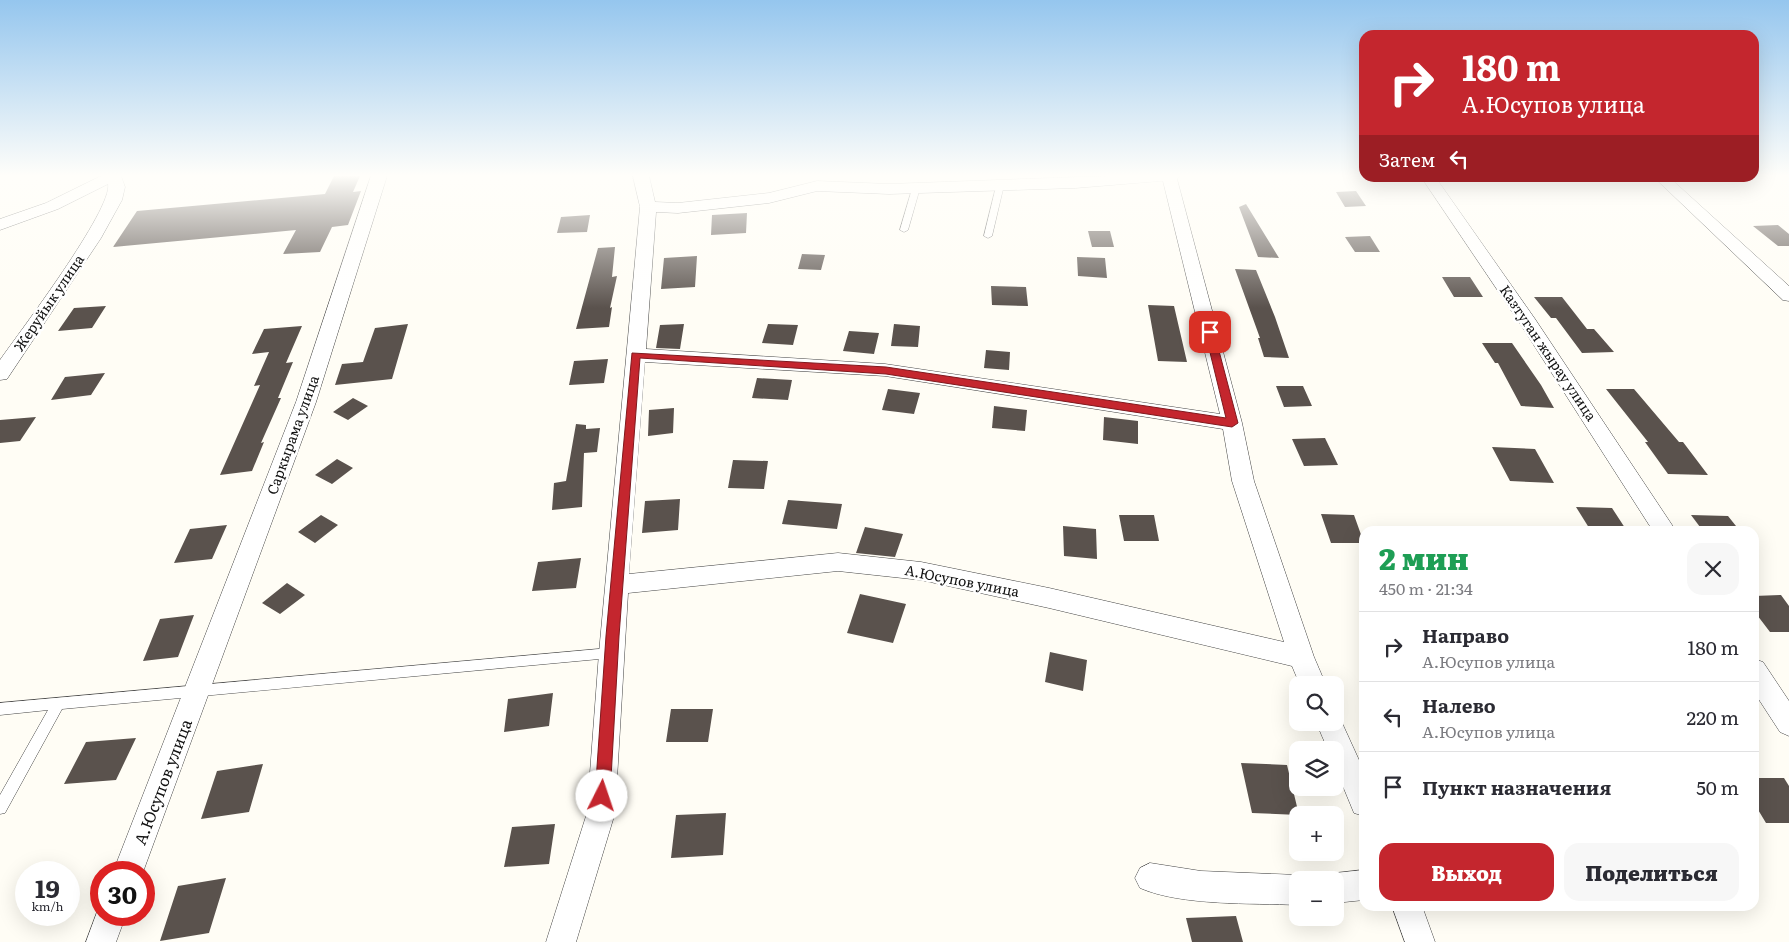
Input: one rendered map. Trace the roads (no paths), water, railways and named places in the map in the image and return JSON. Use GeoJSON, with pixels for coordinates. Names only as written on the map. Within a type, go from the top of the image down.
{"type":"FeatureCollection","features":[{"type":"Feature","properties":{"kind":"street"},"geometry":{"type":"LineString","coordinates":[[0,225],[14,220]]}},
{"type":"Feature","properties":{"kind":"street","name":"Жеруйык улица"},"geometry":{"type":"LineString","coordinates":[[0,374],[93,238],[103,220]]}},
{"type":"Feature","properties":{"kind":"street","name":"Саркырама улица"},"geometry":{"type":"LineString","coordinates":[[198,691],[238,578],[306,402],[366,220]]}},
{"type":"Feature","properties":{"kind":"street"},"geometry":{"type":"LineString","coordinates":[[561,942],[601,814],[617,586],[647,220]]}},
{"type":"Feature","properties":{"kind":"street"},"geometry":{"type":"LineString","coordinates":[[1182,220],[1232,423],[1243,481],[1301,657],[1309,676]]}},
{"type":"Feature","properties":{"kind":"street","name":"Казтуган жырау улица"},"geometry":{"type":"LineString","coordinates":[[1458,220],[1529,324],[1662,526]]}},
{"type":"Feature","properties":{"kind":"street"},"geometry":{"type":"LineString","coordinates":[[1707,220],[1789,296]]}},
{"type":"Feature","properties":{"kind":"street"},"geometry":{"type":"LineString","coordinates":[[636,355],[886,370],[1232,423]]}},
{"type":"Feature","properties":{"kind":"street","name":"А.Юсупов улица"},"geometry":{"type":"LineString","coordinates":[[617,586],[838,562],[939,575],[1049,598],[1301,657]]}},
{"type":"Feature","properties":{"kind":"street"},"geometry":{"type":"LineString","coordinates":[[1759,678],[1789,724]]}},
{"type":"Feature","properties":{"kind":"street","name":"А.Юсупов улица"},"geometry":{"type":"LineString","coordinates":[[132,861],[198,691]]}},
{"type":"Feature","properties":{"kind":"street"},"geometry":{"type":"LineString","coordinates":[[1333,731],[1359,791]]}},
{"type":"Feature","properties":{"kind":"street"},"geometry":{"type":"LineString","coordinates":[[1150,878],[1202,886],[1289,890]]}},
{"type":"Feature","properties":{"kind":"street"},"geometry":{"type":"LineString","coordinates":[[1344,887],[1359,886]]}},
{"type":"Feature","properties":{"kind":"street"},"geometry":{"type":"LineString","coordinates":[[1409,911],[1420,942]]}},
{"type":"Feature","properties":{"kind":"street"},"geometry":{"type":"LineString","coordinates":[[101,942],[107,926]]}},
{"type":"Feature","properties":{"kind":"lane"},"geometry":{"type":"LineString","coordinates":[[904,230],[907,220]]}},
{"type":"Feature","properties":{"kind":"lane"},"geometry":{"type":"LineString","coordinates":[[988,236],[992,220]]}},
{"type":"Feature","properties":{"kind":"lane"},"geometry":{"type":"LineString","coordinates":[[0,709],[612,653]]}},
{"type":"Feature","properties":{"kind":"lane"},"geometry":{"type":"LineString","coordinates":[[0,808],[58,703]]}}]}
